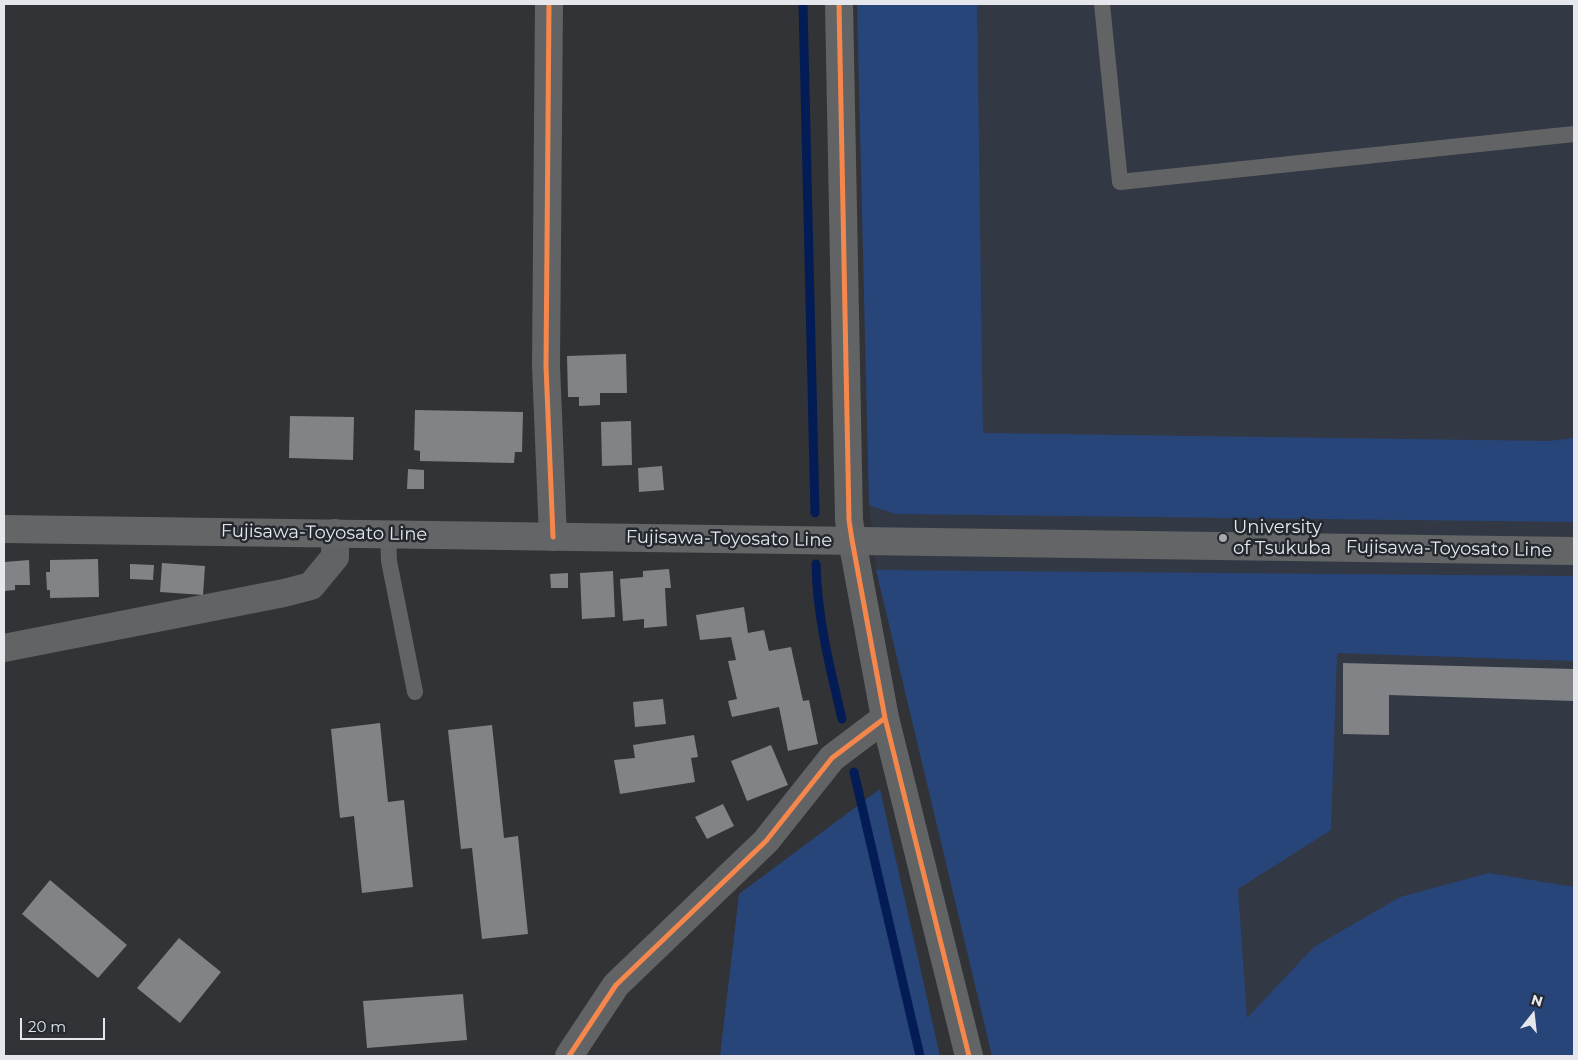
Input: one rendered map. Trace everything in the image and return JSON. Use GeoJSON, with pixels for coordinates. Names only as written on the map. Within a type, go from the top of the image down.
{"type":"FeatureCollection","features":[{"type":"Feature","properties":{"kind":"main road","name":"Fujisawa-Toyosato Line"},"geometry":{"type":"LineString","coordinates":[[4,529],[1574,550]]}},
{"type":"Feature","properties":{"kind":"street"},"geometry":{"type":"LineString","coordinates":[[549,4],[546,366],[553,537]]}},
{"type":"Feature","properties":{"kind":"street"},"geometry":{"type":"LineString","coordinates":[[839,4],[850,520],[852,540],[885,718],[968,1056]]}},
{"type":"Feature","properties":{"kind":"street"},"geometry":{"type":"LineString","coordinates":[[4,648],[284,593],[311,586],[336,557],[335,533]]}},
{"type":"Feature","properties":{"kind":"street"},"geometry":{"type":"LineString","coordinates":[[569,1056],[616,985],[766,841],[832,758],[885,718]]}},
{"type":"Feature","properties":{"kind":"lane"},"geometry":{"type":"LineString","coordinates":[[1102,4],[1120,182],[1574,134]]}},
{"type":"Feature","properties":{"kind":"lane"},"geometry":{"type":"LineString","coordinates":[[388,534],[389,561],[415,692]]}},
{"type":"Feature","properties":{"kind":"shaded area","name":"University of Tsukuba"},"geometry":{"type":"Polygon","coordinates":[[[857,4],[1574,4],[1574,1056],[992,1056],[876,570],[869,505],[857,4]]]}},
{"type":"Feature","properties":{"kind":"shaded area"},"geometry":{"type":"Polygon","coordinates":[[[857,4],[977,4],[983,433],[1550,441],[1574,438],[1574,522],[895,514],[869,505],[857,4]]]}},
{"type":"Feature","properties":{"kind":"shaded area"},"geometry":{"type":"Polygon","coordinates":[[[876,570],[1574,576],[1574,661],[1337,653],[1331,830],[1238,889],[1247,1018],[1314,947],[1400,897],[1489,873],[1574,887],[1574,1056],[992,1056],[876,570]]]}},
{"type":"Feature","properties":{"kind":"shaded area"},"geometry":{"type":"Polygon","coordinates":[[[880,789],[940,1056],[720,1056],[739,894],[880,789]]]}},
{"type":"Feature","properties":{"kind":"building"},"geometry":{"type":"Polygon","coordinates":[[[626,354],[627,393],[600,393],[600,405],[579,406],[579,397],[568,397],[567,356],[626,354]]]}},
{"type":"Feature","properties":{"kind":"building"},"geometry":{"type":"Polygon","coordinates":[[[415,410],[523,412],[522,452],[515,452],[514,463],[420,461],[420,451],[414,450],[415,410]]]}},
{"type":"Feature","properties":{"kind":"building"},"geometry":{"type":"Polygon","coordinates":[[[290,416],[354,417],[353,460],[289,458],[290,416]]]}},
{"type":"Feature","properties":{"kind":"building"},"geometry":{"type":"Polygon","coordinates":[[[631,421],[632,465],[602,466],[601,422],[631,421]]]}},
{"type":"Feature","properties":{"kind":"building"},"geometry":{"type":"Polygon","coordinates":[[[662,466],[664,490],[639,492],[638,468],[662,466]]]}},
{"type":"Feature","properties":{"kind":"building"},"geometry":{"type":"Polygon","coordinates":[[[408,469],[424,470],[424,489],[407,489],[408,469]]]}},
{"type":"Feature","properties":{"kind":"building"},"geometry":{"type":"Polygon","coordinates":[[[98,559],[99,597],[50,598],[50,590],[47,590],[46,572],[50,572],[50,560],[98,559]]]}},
{"type":"Feature","properties":{"kind":"building"},"geometry":{"type":"Polygon","coordinates":[[[29,560],[30,585],[15,585],[15,590],[4,591],[4,562],[29,560]]]}},
{"type":"Feature","properties":{"kind":"building"},"geometry":{"type":"Polygon","coordinates":[[[162,563],[205,566],[203,595],[160,592],[162,563]]]}},
{"type":"Feature","properties":{"kind":"building"},"geometry":{"type":"Polygon","coordinates":[[[130,564],[154,565],[153,580],[130,579],[130,564]]]}},
{"type":"Feature","properties":{"kind":"building"},"geometry":{"type":"Polygon","coordinates":[[[669,569],[671,588],[665,588],[667,626],[644,628],[644,619],[623,621],[620,579],[643,577],[643,571],[669,569]]]}},
{"type":"Feature","properties":{"kind":"building"},"geometry":{"type":"Polygon","coordinates":[[[613,571],[615,617],[582,619],[580,573],[613,571]]]}},
{"type":"Feature","properties":{"kind":"building"},"geometry":{"type":"Polygon","coordinates":[[[568,573],[568,588],[551,588],[550,574],[568,573]]]}},
{"type":"Feature","properties":{"kind":"building"},"geometry":{"type":"Polygon","coordinates":[[[744,607],[748,633],[764,630],[769,651],[791,647],[803,701],[809,700],[818,744],[788,751],[779,707],[732,717],[728,701],[737,699],[728,661],[736,660],[731,637],[700,640],[696,615],[744,607]]]}},
{"type":"Feature","properties":{"kind":"building"},"geometry":{"type":"Polygon","coordinates":[[[1343,663],[1574,669],[1574,701],[1389,695],[1389,735],[1343,734],[1343,663]]]}},
{"type":"Feature","properties":{"kind":"building"},"geometry":{"type":"Polygon","coordinates":[[[663,699],[666,724],[635,727],[633,702],[663,699]]]}},
{"type":"Feature","properties":{"kind":"building"},"geometry":{"type":"Polygon","coordinates":[[[380,723],[388,802],[404,800],[413,887],[362,893],[354,816],[340,818],[331,729],[380,723]]]}},
{"type":"Feature","properties":{"kind":"building"},"geometry":{"type":"Polygon","coordinates":[[[492,725],[504,838],[518,836],[528,934],[482,939],[472,848],[461,849],[448,730],[492,725]]]}},
{"type":"Feature","properties":{"kind":"building"},"geometry":{"type":"Polygon","coordinates":[[[694,735],[698,757],[691,758],[695,782],[620,794],[614,760],[635,758],[633,745],[694,735]]]}},
{"type":"Feature","properties":{"kind":"building"},"geometry":{"type":"Polygon","coordinates":[[[771,745],[788,785],[747,801],[731,761],[771,745]]]}},
{"type":"Feature","properties":{"kind":"building"},"geometry":{"type":"Polygon","coordinates":[[[723,804],[734,826],[707,839],[695,817],[723,804]]]}},
{"type":"Feature","properties":{"kind":"building"},"geometry":{"type":"Polygon","coordinates":[[[50,880],[127,945],[98,978],[22,914],[50,880]]]}},
{"type":"Feature","properties":{"kind":"building"},"geometry":{"type":"Polygon","coordinates":[[[179,938],[221,972],[180,1023],[137,988],[179,938]]]}},
{"type":"Feature","properties":{"kind":"building"},"geometry":{"type":"Polygon","coordinates":[[[463,994],[467,1040],[367,1048],[363,1001],[463,994]]]}},
{"type":"Feature","properties":{"kind":"waterway"},"geometry":{"type":"LineString","coordinates":[[803,4],[815,513]]}},
{"type":"Feature","properties":{"kind":"waterway"},"geometry":{"type":"LineString","coordinates":[[816,564],[822,623],[842,719]]}},
{"type":"Feature","properties":{"kind":"waterway"},"geometry":{"type":"LineString","coordinates":[[854,772],[920,1056]]}},
{"type":"Feature","properties":{"kind":"cycle path"},"geometry":{"type":"LineString","coordinates":[[549,4],[546,366],[553,537]]}},
{"type":"Feature","properties":{"kind":"cycle path"},"geometry":{"type":"LineString","coordinates":[[839,4],[849,520],[885,718],[969,1056]]}},
{"type":"Feature","properties":{"kind":"cycle path"},"geometry":{"type":"LineString","coordinates":[[569,1056],[616,985],[766,841],[832,758],[885,718]]}},
{"type":"Feature","properties":{"kind":"place","name":"University of Tsukuba"},"geometry":{"type":"Point","coordinates":[1223,538]}}]}
